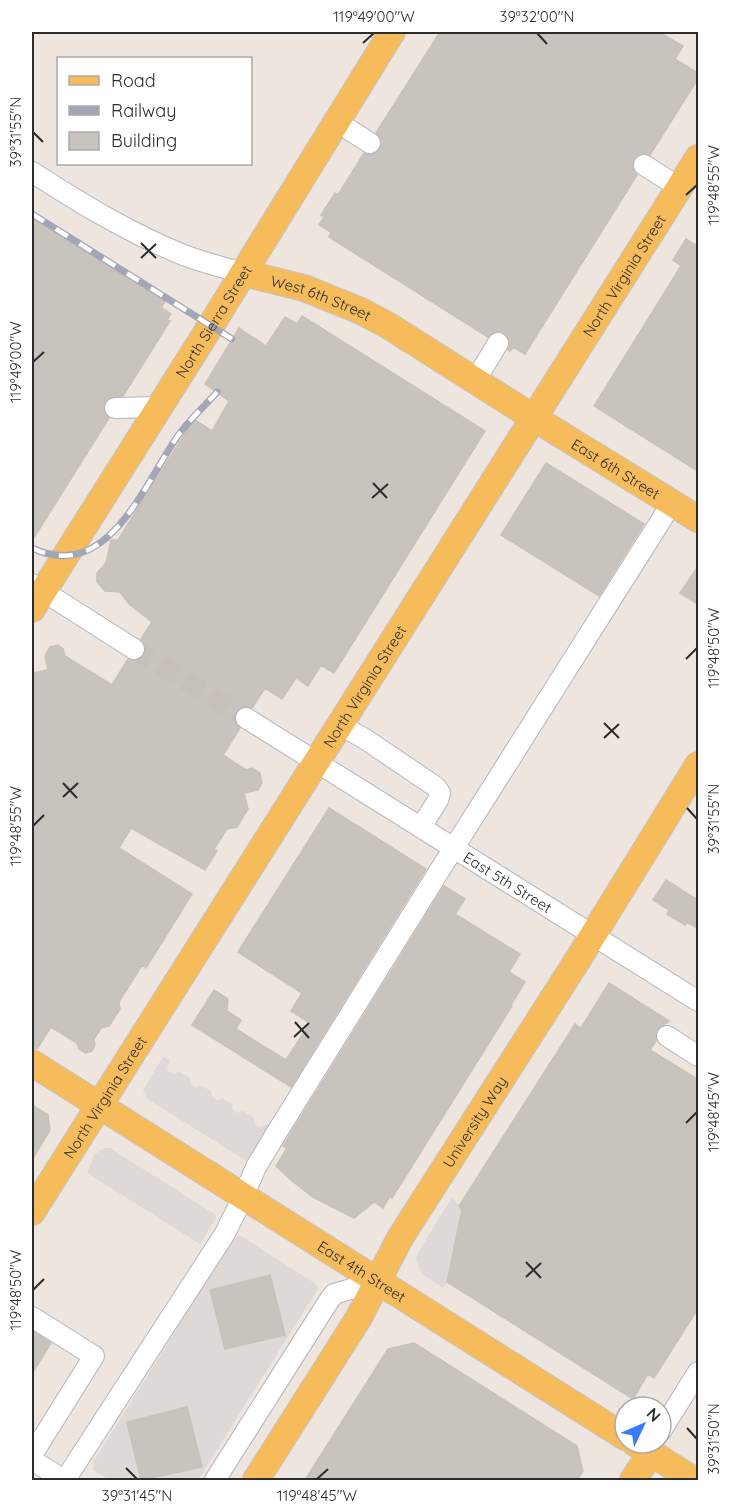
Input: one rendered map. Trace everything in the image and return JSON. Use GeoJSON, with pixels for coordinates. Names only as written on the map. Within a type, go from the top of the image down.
{"type":"FeatureCollection","features":[{"type":"Feature","properties":{"kind":"main road","name":"North Sierra Street"},"geometry":{"type":"LineString","coordinates":[[35,595],[159,407],[392,32]]}},
{"type":"Feature","properties":{"kind":"main road","name":"North Virginia Street"},"geometry":{"type":"LineString","coordinates":[[32,1212],[699,158]]}},
{"type":"Feature","properties":{"kind":"main road","name":"West 6th Street"},"geometry":{"type":"LineString","coordinates":[[243,273],[304,288],[361,311],[412,340],[534,418]]}},
{"type":"Feature","properties":{"kind":"main road","name":"East 6th Street"},"geometry":{"type":"LineString","coordinates":[[534,418],[699,519]]}},
{"type":"Feature","properties":{"kind":"main road","name":"University Way"},"geometry":{"type":"LineString","coordinates":[[256,1480],[340,1348],[400,1239],[699,765]]}},
{"type":"Feature","properties":{"kind":"main road","name":"East 4th Street"},"geometry":{"type":"LineString","coordinates":[[32,1063],[613,1429]]}},
{"type":"Feature","properties":{"kind":"main road"},"geometry":{"type":"LineString","coordinates":[[633,1480],[644,1455]]}},
{"type":"Feature","properties":{"kind":"main road"},"geometry":{"type":"LineString","coordinates":[[664,1455],[694,1480]]}},
{"type":"Feature","properties":{"kind":"street"},"geometry":{"type":"LineString","coordinates":[[340,116],[374,137]]}},
{"type":"Feature","properties":{"kind":"street"},"geometry":{"type":"LineString","coordinates":[[644,165],[680,188]]}},
{"type":"Feature","properties":{"kind":"street","name":"West 6th Street"},"geometry":{"type":"LineString","coordinates":[[32,172],[100,215],[148,239],[182,254],[243,273]]}},
{"type":"Feature","properties":{"kind":"street"},"geometry":{"type":"LineString","coordinates":[[475,381],[498,343]]}},
{"type":"Feature","properties":{"kind":"street"},"geometry":{"type":"LineString","coordinates":[[115,408],[159,407]]}},
{"type":"Feature","properties":{"kind":"street"},"geometry":{"type":"LineString","coordinates":[[32,1460],[64,1480],[224,1235],[255,1167],[672,503]]}},
{"type":"Feature","properties":{"kind":"street"},"geometry":{"type":"LineString","coordinates":[[35,595],[134,649]]}},
{"type":"Feature","properties":{"kind":"street","name":"East 5th Street"},"geometry":{"type":"LineString","coordinates":[[246,718],[699,1001]]}},
{"type":"Feature","properties":{"kind":"street"},"geometry":{"type":"LineString","coordinates":[[340,725],[365,739],[436,787],[440,793],[438,800],[422,827]]}},
{"type":"Feature","properties":{"kind":"street"},"geometry":{"type":"LineString","coordinates":[[667,1036],[699,1056]]}},
{"type":"Feature","properties":{"kind":"street"},"geometry":{"type":"LineString","coordinates":[[215,1480],[334,1294],[378,1281]]}},
{"type":"Feature","properties":{"kind":"street"},"geometry":{"type":"LineString","coordinates":[[32,1317],[94,1356],[32,1455]]}},
{"type":"Feature","properties":{"kind":"street"},"geometry":{"type":"LineString","coordinates":[[673,1410],[699,1372]]}},
{"type":"Feature","properties":{"kind":"shaded area"},"geometry":{"type":"Polygon","coordinates":[[[163,1057],[170,1060],[167,1069],[169,1072],[175,1074],[178,1071],[190,1078],[191,1086],[200,1085],[211,1091],[213,1099],[222,1098],[233,1105],[232,1109],[236,1113],[243,1111],[255,1118],[256,1126],[262,1127],[266,1124],[277,1132],[256,1167],[146,1098],[143,1090],[163,1057]]]}},
{"type":"Feature","properties":{"kind":"shaded area"},"geometry":{"type":"Polygon","coordinates":[[[104,1148],[110,1148],[216,1215],[200,1244],[87,1173],[94,1155],[104,1148]]]}},
{"type":"Feature","properties":{"kind":"shaded area"},"geometry":{"type":"Polygon","coordinates":[[[452,1197],[462,1210],[448,1275],[451,1277],[443,1288],[425,1276],[416,1259],[452,1197]]]}},
{"type":"Feature","properties":{"kind":"shaded area"},"geometry":{"type":"Polygon","coordinates":[[[241,1236],[316,1284],[318,1288],[316,1292],[198,1480],[146,1480],[202,1467],[187,1408],[127,1422],[141,1480],[110,1480],[93,1470],[94,1461],[233,1239],[241,1236]],[[270,1276],[210,1290],[225,1349],[285,1335],[270,1276]]]}},
{"type":"Feature","properties":{"kind":"building"},"geometry":{"type":"Polygon","coordinates":[[[440,32],[659,32],[683,46],[675,59],[699,74],[650,155],[639,154],[634,159],[633,170],[637,175],[525,354],[513,347],[510,351],[508,350],[510,343],[505,333],[498,331],[488,337],[329,237],[331,232],[319,225],[324,217],[321,215],[335,193],[338,195],[364,153],[375,154],[380,149],[381,138],[376,133],[440,32]]]}},
{"type":"Feature","properties":{"kind":"building"},"geometry":{"type":"Polygon","coordinates":[[[32,218],[165,302],[161,307],[171,314],[167,320],[170,321],[123,396],[109,398],[105,402],[103,409],[109,418],[32,541],[32,218]]]}},
{"type":"Feature","properties":{"kind":"building"},"geometry":{"type":"Polygon","coordinates":[[[686,239],[699,247],[699,472],[594,406],[681,266],[673,260],[686,239]]]}},
{"type":"Feature","properties":{"kind":"building"},"geometry":{"type":"Polygon","coordinates":[[[302,316],[485,431],[334,673],[321,665],[308,686],[296,678],[282,699],[265,688],[252,708],[246,706],[236,711],[234,718],[240,728],[223,755],[246,770],[252,768],[260,773],[262,783],[258,790],[244,793],[248,809],[237,827],[227,829],[214,849],[217,851],[205,870],[131,828],[119,848],[192,894],[146,968],[142,965],[119,1002],[120,1009],[109,1026],[101,1028],[94,1039],[95,1045],[92,1051],[85,1053],[79,1049],[77,1043],[51,1027],[37,1049],[32,1048],[32,673],[48,670],[45,656],[50,647],[58,645],[63,649],[65,656],[112,685],[128,659],[139,660],[144,656],[146,649],[141,639],[152,622],[129,604],[120,592],[105,591],[97,582],[97,573],[106,563],[111,540],[118,540],[194,419],[212,431],[229,401],[205,384],[239,328],[266,346],[285,317],[297,324],[302,316]]]}},
{"type":"Feature","properties":{"kind":"building"},"geometry":{"type":"Polygon","coordinates":[[[546,463],[644,524],[599,596],[501,535],[546,463]]]}},
{"type":"Feature","properties":{"kind":"building"},"geometry":{"type":"Polygon","coordinates":[[[699,565],[699,605],[680,593],[699,565]]]}},
{"type":"Feature","properties":{"kind":"building"},"geometry":{"type":"Polygon","coordinates":[[[329,808],[426,869],[291,1087],[192,1025],[214,990],[228,999],[227,1011],[241,1020],[236,1029],[286,1060],[310,1023],[291,1011],[302,993],[238,952],[329,808]]]}},
{"type":"Feature","properties":{"kind":"building"},"geometry":{"type":"Polygon","coordinates":[[[666,880],[699,901],[699,929],[687,922],[685,925],[667,914],[669,910],[653,900],[666,880]]]}},
{"type":"Feature","properties":{"kind":"building"},"geometry":{"type":"Polygon","coordinates":[[[444,886],[465,899],[455,914],[520,954],[509,972],[525,982],[392,1198],[390,1196],[383,1208],[374,1202],[354,1218],[313,1197],[276,1166],[287,1148],[283,1146],[444,886]]]}},
{"type":"Feature","properties":{"kind":"building"},"geometry":{"type":"Polygon","coordinates":[[[609,983],[669,1021],[657,1030],[656,1041],[650,1050],[699,1080],[699,1307],[654,1378],[648,1374],[635,1395],[627,1395],[447,1282],[462,1210],[459,1206],[575,1024],[581,1028],[609,983]]]}},
{"type":"Feature","properties":{"kind":"building"},"geometry":{"type":"Polygon","coordinates":[[[32,1105],[48,1115],[50,1130],[32,1160],[32,1105]]]}},
{"type":"Feature","properties":{"kind":"building"},"geometry":{"type":"Polygon","coordinates":[[[270,1275],[285,1335],[225,1349],[210,1290],[270,1275]]]}},
{"type":"Feature","properties":{"kind":"building"},"geometry":{"type":"Polygon","coordinates":[[[32,1331],[51,1343],[32,1374],[32,1331]]]}},
{"type":"Feature","properties":{"kind":"building"},"geometry":{"type":"Polygon","coordinates":[[[414,1343],[577,1446],[583,1471],[577,1480],[305,1480],[388,1349],[414,1343]]]}},
{"type":"Feature","properties":{"kind":"building"},"geometry":{"type":"Polygon","coordinates":[[[187,1407],[202,1467],[141,1480],[127,1422],[187,1407]]]}},
{"type":"Feature","properties":{"kind":"tunnel"},"geometry":{"type":"LineString","coordinates":[[134,649],[246,718]]}},
{"type":"Feature","properties":{"kind":"railway"},"geometry":{"type":"LineString","coordinates":[[32,214],[232,339]]}},
{"type":"Feature","properties":{"kind":"railway"},"geometry":{"type":"LineString","coordinates":[[32,548],[58,556],[82,553],[102,541],[120,524],[136,503],[181,431],[217,392]]}}]}
